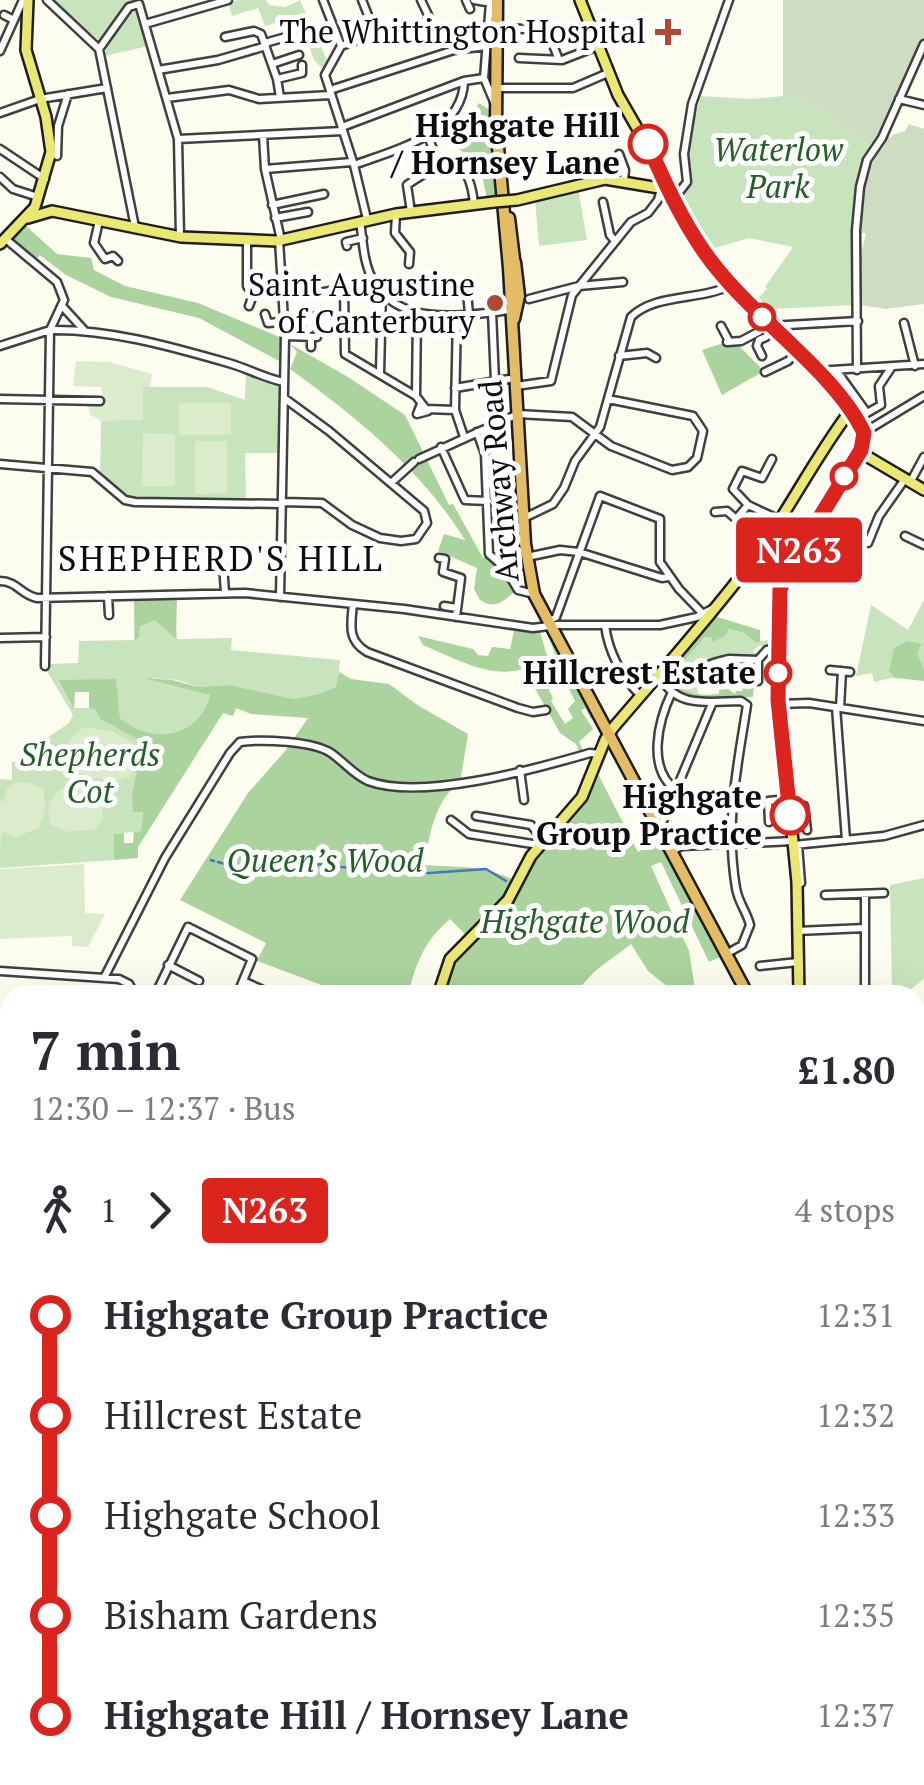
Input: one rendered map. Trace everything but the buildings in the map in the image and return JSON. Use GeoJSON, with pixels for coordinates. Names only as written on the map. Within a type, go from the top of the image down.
{"type":"FeatureCollection","features":[{"type":"Feature","properties":{"kind":"highway","name":"Archway Road"},"geometry":{"type":"LineString","coordinates":[[497,2],[506,28],[499,59],[505,88],[508,218],[518,296],[512,330]]}},
{"type":"Feature","properties":{"kind":"highway","name":"Archway Road"},"geometry":{"type":"LineString","coordinates":[[497,2],[499,59],[495,103],[530,594],[610,733],[743,985]]}},
{"type":"Feature","properties":{"kind":"main road"},"geometry":{"type":"LineString","coordinates":[[580,0],[608,73],[703,252],[768,330],[826,372],[864,433],[861,453],[837,496],[800,548],[780,589],[779,704],[795,844],[799,985]]}},
{"type":"Feature","properties":{"kind":"main road"},"geometry":{"type":"LineString","coordinates":[[7,239],[35,216],[51,152],[50,134],[26,50],[22,1]]}},
{"type":"Feature","properties":{"kind":"main road"},"geometry":{"type":"LineString","coordinates":[[35,216],[99,220],[180,236],[247,241],[396,214],[517,200],[586,182],[624,180],[670,192]]}},
{"type":"Feature","properties":{"kind":"main road"},"geometry":{"type":"LineString","coordinates":[[35,216],[40,198]]}},
{"type":"Feature","properties":{"kind":"main road"},"geometry":{"type":"LineString","coordinates":[[441,985],[450,959],[508,900],[541,843],[582,797],[610,733],[720,603],[850,411]]}},
{"type":"Feature","properties":{"kind":"main road"},"geometry":{"type":"LineString","coordinates":[[861,453],[924,490]]}},
{"type":"Feature","properties":{"kind":"street"},"geometry":{"type":"LineString","coordinates":[[47,0],[99,49],[135,227]]}},
{"type":"Feature","properties":{"kind":"street"},"geometry":{"type":"LineString","coordinates":[[323,0],[341,46]]}},
{"type":"Feature","properties":{"kind":"street"},"geometry":{"type":"LineString","coordinates":[[362,0],[375,33]]}},
{"type":"Feature","properties":{"kind":"street"},"geometry":{"type":"LineString","coordinates":[[421,0],[428,20],[341,46],[326,73],[353,164],[363,220],[362,238],[374,282],[382,292],[416,313],[457,316],[510,310]]}},
{"type":"Feature","properties":{"kind":"street"},"geometry":{"type":"LineString","coordinates":[[466,0],[470,9]]}},
{"type":"Feature","properties":{"kind":"street"},"geometry":{"type":"LineString","coordinates":[[474,0],[497,2],[484,78],[495,103]]}},
{"type":"Feature","properties":{"kind":"street"},"geometry":{"type":"LineString","coordinates":[[455,388],[495,381],[548,383],[553,378],[569,301],[579,286],[631,222],[648,213],[670,192],[680,191],[687,182],[684,154],[690,110],[730,0]]}},
{"type":"Feature","properties":{"kind":"street"},"geometry":{"type":"LineString","coordinates":[[0,49],[4,32],[22,1]]}},
{"type":"Feature","properties":{"kind":"street"},"geometry":{"type":"LineString","coordinates":[[145,24],[223,1]]}},
{"type":"Feature","properties":{"kind":"street"},"geometry":{"type":"LineString","coordinates":[[99,49],[129,7],[138,2],[178,138],[180,236]]}},
{"type":"Feature","properties":{"kind":"street"},"geometry":{"type":"LineString","coordinates":[[4,15],[14,20]]}},
{"type":"Feature","properties":{"kind":"street"},"geometry":{"type":"LineString","coordinates":[[506,28],[547,30],[559,60]]}},
{"type":"Feature","properties":{"kind":"street"},"geometry":{"type":"LineString","coordinates":[[225,36],[254,30],[261,34],[280,97]]}},
{"type":"Feature","properties":{"kind":"street"},"geometry":{"type":"LineString","coordinates":[[158,70],[218,60],[286,36]]}},
{"type":"Feature","properties":{"kind":"street"},"geometry":{"type":"LineString","coordinates":[[167,98],[229,90],[259,98],[330,92],[454,50],[487,46]]}},
{"type":"Feature","properties":{"kind":"street"},"geometry":{"type":"LineString","coordinates":[[519,58],[559,60],[598,46]]}},
{"type":"Feature","properties":{"kind":"street"},"geometry":{"type":"LineString","coordinates":[[857,370],[856,214],[864,170],[923,48]]}},
{"type":"Feature","properties":{"kind":"street"},"geometry":{"type":"LineString","coordinates":[[272,64],[299,56]]}},
{"type":"Feature","properties":{"kind":"street"},"geometry":{"type":"LineString","coordinates":[[277,79],[302,74],[302,65]]}},
{"type":"Feature","properties":{"kind":"street"},"geometry":{"type":"LineString","coordinates":[[505,88],[573,88],[608,73]]}},
{"type":"Feature","properties":{"kind":"street"},"geometry":{"type":"LineString","coordinates":[[178,138],[342,129],[484,78]]}},
{"type":"Feature","properties":{"kind":"street"},"geometry":{"type":"LineString","coordinates":[[264,169],[353,164],[428,136],[446,122],[463,92],[464,82]]}},
{"type":"Feature","properties":{"kind":"street"},"geometry":{"type":"LineString","coordinates":[[0,113],[40,98],[106,88]]}},
{"type":"Feature","properties":{"kind":"street"},"geometry":{"type":"LineString","coordinates":[[57,156],[58,126],[68,94]]}},
{"type":"Feature","properties":{"kind":"street"},"geometry":{"type":"LineString","coordinates":[[900,100],[924,105]]}},
{"type":"Feature","properties":{"kind":"street"},"geometry":{"type":"LineString","coordinates":[[264,135],[264,169],[292,321],[285,336],[280,596]]}},
{"type":"Feature","properties":{"kind":"street"},"geometry":{"type":"LineString","coordinates":[[428,136],[440,168]]}},
{"type":"Feature","properties":{"kind":"street"},"geometry":{"type":"LineString","coordinates":[[0,149],[45,178]]}},
{"type":"Feature","properties":{"kind":"street"},"geometry":{"type":"LineString","coordinates":[[620,154],[624,180]]}},
{"type":"Feature","properties":{"kind":"street"},"geometry":{"type":"LineString","coordinates":[[411,213],[408,186],[454,164],[467,171],[474,206]]}},
{"type":"Feature","properties":{"kind":"street"},"geometry":{"type":"LineString","coordinates":[[0,178],[12,189],[40,198]]}},
{"type":"Feature","properties":{"kind":"street"},"geometry":{"type":"LineString","coordinates":[[272,205],[324,194]]}},
{"type":"Feature","properties":{"kind":"street"},"geometry":{"type":"LineString","coordinates":[[603,202],[615,241]]}},
{"type":"Feature","properties":{"kind":"street"},"geometry":{"type":"LineString","coordinates":[[274,218],[308,212]]}},
{"type":"Feature","properties":{"kind":"street"},"geometry":{"type":"LineString","coordinates":[[396,214],[396,234],[410,252],[410,264]]}},
{"type":"Feature","properties":{"kind":"street"},"geometry":{"type":"LineString","coordinates":[[99,220],[94,243],[105,259],[114,256],[118,261]]}},
{"type":"Feature","properties":{"kind":"street"},"geometry":{"type":"LineString","coordinates":[[346,246],[346,242],[362,238]]}},
{"type":"Feature","properties":{"kind":"street"},"geometry":{"type":"LineString","coordinates":[[7,239],[57,282],[64,293],[50,330],[45,666]]}},
{"type":"Feature","properties":{"kind":"street"},"geometry":{"type":"LineString","coordinates":[[247,241],[247,286],[253,295],[248,306]]}},
{"type":"Feature","properties":{"kind":"street"},"geometry":{"type":"LineString","coordinates":[[324,292],[374,282]]}},
{"type":"Feature","properties":{"kind":"street"},"geometry":{"type":"LineString","coordinates":[[528,299],[579,286],[623,282]]}},
{"type":"Feature","properties":{"kind":"street"},"geometry":{"type":"LineString","coordinates":[[344,288],[344,353],[430,410],[455,410]]}},
{"type":"Feature","properties":{"kind":"street"},"geometry":{"type":"LineString","coordinates":[[524,518],[553,504],[574,461],[604,419],[626,326],[638,310],[734,289]]}},
{"type":"Feature","properties":{"kind":"street"},"geometry":{"type":"LineString","coordinates":[[380,375],[382,292]]}},
{"type":"Feature","properties":{"kind":"street"},"geometry":{"type":"LineString","coordinates":[[442,293],[467,292],[469,314]]}},
{"type":"Feature","properties":{"kind":"street"},"geometry":{"type":"LineString","coordinates":[[62,306],[84,330]]}},
{"type":"Feature","properties":{"kind":"street"},"geometry":{"type":"LineString","coordinates":[[492,312],[495,381]]}},
{"type":"Feature","properties":{"kind":"street"},"geometry":{"type":"LineString","coordinates":[[416,313],[418,400]]}},
{"type":"Feature","properties":{"kind":"street"},"geometry":{"type":"LineString","coordinates":[[265,314],[268,323],[292,321],[312,328]]}},
{"type":"Feature","properties":{"kind":"street"},"geometry":{"type":"LineString","coordinates":[[457,316],[455,410],[464,437]]}},
{"type":"Feature","properties":{"kind":"street"},"geometry":{"type":"LineString","coordinates":[[721,326],[728,341],[741,341],[768,330],[858,321]]}},
{"type":"Feature","properties":{"kind":"street"},"geometry":{"type":"LineString","coordinates":[[904,323],[915,366]]}},
{"type":"Feature","properties":{"kind":"street"},"geometry":{"type":"LineString","coordinates":[[285,336],[312,328]]}},
{"type":"Feature","properties":{"kind":"street"},"geometry":{"type":"LineString","coordinates":[[311,348],[312,328]]}},
{"type":"Feature","properties":{"kind":"street"},"geometry":{"type":"LineString","coordinates":[[0,346],[50,330],[84,330],[230,363],[284,382]]}},
{"type":"Feature","properties":{"kind":"street"},"geometry":{"type":"LineString","coordinates":[[762,356],[757,346],[768,330]]}},
{"type":"Feature","properties":{"kind":"street"},"geometry":{"type":"LineString","coordinates":[[765,372],[788,361],[796,352]]}},
{"type":"Feature","properties":{"kind":"street"},"geometry":{"type":"LineString","coordinates":[[619,356],[642,353],[656,358]]}},
{"type":"Feature","properties":{"kind":"street"},"geometry":{"type":"LineString","coordinates":[[826,372],[924,364]]}},
{"type":"Feature","properties":{"kind":"street"},"geometry":{"type":"LineString","coordinates":[[891,368],[879,386],[880,405],[894,416]]}},
{"type":"Feature","properties":{"kind":"street"},"geometry":{"type":"LineString","coordinates":[[826,372],[867,413],[880,405]]}},
{"type":"Feature","properties":{"kind":"street"},"geometry":{"type":"LineString","coordinates":[[864,433],[924,396]]}},
{"type":"Feature","properties":{"kind":"street"},"geometry":{"type":"LineString","coordinates":[[0,464],[92,472],[125,500],[134,502],[322,503],[352,526],[390,540],[412,540],[425,528],[426,514],[284,398]]}},
{"type":"Feature","properties":{"kind":"street"},"geometry":{"type":"LineString","coordinates":[[0,399],[100,400]]}},
{"type":"Feature","properties":{"kind":"street"},"geometry":{"type":"LineString","coordinates":[[391,483],[417,460],[518,414],[562,414],[582,422],[611,446],[672,470],[688,467],[700,450],[703,431],[693,416],[608,399]]}},
{"type":"Feature","properties":{"kind":"street"},"geometry":{"type":"LineString","coordinates":[[477,432],[485,454],[489,554],[505,568],[518,590],[530,594]]}},
{"type":"Feature","properties":{"kind":"street"},"geometry":{"type":"LineString","coordinates":[[441,447],[465,500],[488,500]]}},
{"type":"Feature","properties":{"kind":"street"},"geometry":{"type":"LineString","coordinates":[[868,543],[879,516],[924,457]]}},
{"type":"Feature","properties":{"kind":"street"},"geometry":{"type":"LineString","coordinates":[[773,465],[761,480],[740,469],[730,491],[748,505],[778,519]]}},
{"type":"Feature","properties":{"kind":"street"},"geometry":{"type":"LineString","coordinates":[[550,624],[556,617],[600,496],[660,519],[658,557],[668,577],[703,614]]}},
{"type":"Feature","properties":{"kind":"street"},"geometry":{"type":"LineString","coordinates":[[715,512],[727,511],[736,519],[748,505]]}},
{"type":"Feature","properties":{"kind":"street"},"geometry":{"type":"LineString","coordinates":[[772,531],[800,548]]}},
{"type":"Feature","properties":{"kind":"street"},"geometry":{"type":"LineString","coordinates":[[905,536],[924,545]]}},
{"type":"Feature","properties":{"kind":"street"},"geometry":{"type":"LineString","coordinates":[[527,557],[560,550],[579,552],[668,577]]}},
{"type":"Feature","properties":{"kind":"street"},"geometry":{"type":"LineString","coordinates":[[439,558],[445,559],[443,572],[461,578],[457,613]]}},
{"type":"Feature","properties":{"kind":"street"},"geometry":{"type":"LineString","coordinates":[[224,572],[224,592]]}},
{"type":"Feature","properties":{"kind":"street"},"geometry":{"type":"LineString","coordinates":[[0,580],[14,582],[31,597],[224,592],[457,613],[513,627],[660,625],[703,614],[720,603]]}},
{"type":"Feature","properties":{"kind":"street"},"geometry":{"type":"LineString","coordinates":[[108,596],[109,615]]}},
{"type":"Feature","properties":{"kind":"street"},"geometry":{"type":"LineString","coordinates":[[353,604],[351,634],[367,652],[518,708],[546,710]]}},
{"type":"Feature","properties":{"kind":"street"},"geometry":{"type":"LineString","coordinates":[[444,606],[457,613]]}},
{"type":"Feature","properties":{"kind":"street"},"geometry":{"type":"LineString","coordinates":[[605,625],[606,641],[618,665],[641,696]]}},
{"type":"Feature","properties":{"kind":"street"},"geometry":{"type":"LineString","coordinates":[[0,638],[46,637]]}},
{"type":"Feature","properties":{"kind":"street"},"geometry":{"type":"LineString","coordinates":[[714,663],[758,660],[770,649],[778,648]]}},
{"type":"Feature","properties":{"kind":"street"},"geometry":{"type":"LineString","coordinates":[[758,660],[758,681]]}},
{"type":"Feature","properties":{"kind":"street"},"geometry":{"type":"LineString","coordinates":[[830,670],[846,672],[838,708],[846,840]]}},
{"type":"Feature","properties":{"kind":"street"},"geometry":{"type":"LineString","coordinates":[[662,673],[670,690],[696,702],[746,703],[732,785],[732,843],[737,897],[750,925],[742,945],[726,954]]}},
{"type":"Feature","properties":{"kind":"street"},"geometry":{"type":"LineString","coordinates":[[670,690],[660,722],[658,747],[664,776],[678,791]]}},
{"type":"Feature","properties":{"kind":"street"},"geometry":{"type":"LineString","coordinates":[[779,704],[809,703],[924,722]]}},
{"type":"Feature","properties":{"kind":"street"},"geometry":{"type":"LineString","coordinates":[[659,828],[712,704]]}},
{"type":"Feature","properties":{"kind":"street"},"geometry":{"type":"LineString","coordinates":[[104,978],[165,858],[234,747],[247,741],[312,745],[370,782],[410,786],[451,784],[600,754]]}},
{"type":"Feature","properties":{"kind":"street"},"geometry":{"type":"LineString","coordinates":[[520,770],[524,800]]}},
{"type":"Feature","properties":{"kind":"street"},"geometry":{"type":"LineString","coordinates":[[769,822],[768,801],[788,802],[804,806],[807,830]]}},
{"type":"Feature","properties":{"kind":"street"},"geometry":{"type":"LineString","coordinates":[[476,816],[531,825],[541,843]]}},
{"type":"Feature","properties":{"kind":"street"},"geometry":{"type":"LineString","coordinates":[[452,820],[470,834],[541,843]]}},
{"type":"Feature","properties":{"kind":"street"},"geometry":{"type":"LineString","coordinates":[[671,851],[682,846],[795,844],[884,836],[924,824]]}},
{"type":"Feature","properties":{"kind":"street"},"geometry":{"type":"LineString","coordinates":[[826,895],[884,893]]}},
{"type":"Feature","properties":{"kind":"street"},"geometry":{"type":"LineString","coordinates":[[865,895],[865,985]]}},
{"type":"Feature","properties":{"kind":"street"},"geometry":{"type":"LineString","coordinates":[[159,985],[188,927],[251,958],[253,962],[242,985]]}},
{"type":"Feature","properties":{"kind":"street"},"geometry":{"type":"LineString","coordinates":[[799,931],[865,928]]}},
{"type":"Feature","properties":{"kind":"street"},"geometry":{"type":"LineString","coordinates":[[760,966],[798,962]]}},
{"type":"Feature","properties":{"kind":"street"},"geometry":{"type":"LineString","coordinates":[[168,965],[199,981]]}},
{"type":"Feature","properties":{"kind":"street"},"geometry":{"type":"LineString","coordinates":[[0,971],[104,978],[129,985]]}},
{"type":"Feature","properties":{"kind":"street"},"geometry":{"type":"LineString","coordinates":[[244,981],[253,985]]}},
{"type":"Feature","properties":{"kind":"green space"},"geometry":{"type":"Polygon","coordinates":[[[52,0],[132,0],[133,2],[101,42],[52,0]]]}},
{"type":"Feature","properties":{"kind":"green space"},"geometry":{"type":"Polygon","coordinates":[[[266,0],[269,5],[285,7],[300,0],[328,62],[324,70],[314,60],[304,31],[290,35],[285,20],[265,26],[258,8],[232,16],[228,3],[266,0]]]}},
{"type":"Feature","properties":{"kind":"green space"},"geometry":{"type":"Polygon","coordinates":[[[783,0],[924,0],[924,39],[872,148],[808,100],[783,96],[783,0]]]}},
{"type":"Feature","properties":{"kind":"green space"},"geometry":{"type":"Polygon","coordinates":[[[136,11],[148,46],[105,56],[108,41],[136,11]]]}},
{"type":"Feature","properties":{"kind":"green space","name":"Waterlow Park"},"geometry":{"type":"Polygon","coordinates":[[[701,96],[783,96],[808,100],[872,148],[857,189],[853,218],[856,305],[772,309],[767,313],[755,301],[793,247],[749,238],[708,250],[680,194],[691,186],[687,143],[701,96]]]}},
{"type":"Feature","properties":{"kind":"green space"},"geometry":{"type":"Polygon","coordinates":[[[479,103],[491,111],[496,199],[487,199],[480,165],[456,147],[479,103]]]}},
{"type":"Feature","properties":{"kind":"green space"},"geometry":{"type":"Polygon","coordinates":[[[909,124],[924,129],[924,304],[886,309],[860,305],[858,250],[862,250],[866,233],[857,233],[865,180],[887,131],[891,139],[909,124]]]}},
{"type":"Feature","properties":{"kind":"green space"},"geometry":{"type":"Polygon","coordinates":[[[578,188],[587,240],[539,246],[535,199],[578,188]]]}},
{"type":"Feature","properties":{"kind":"green space"},"geometry":{"type":"Polygon","coordinates":[[[26,226],[57,254],[91,258],[94,270],[125,286],[198,303],[282,338],[281,362],[199,318],[111,297],[66,275],[40,255],[34,262],[11,240],[26,226]]]}},
{"type":"Feature","properties":{"kind":"green space"},"geometry":{"type":"Polygon","coordinates":[[[733,340],[764,371],[722,395],[702,350],[733,340]]]}},
{"type":"Feature","properties":{"kind":"green space"},"geometry":{"type":"Polygon","coordinates":[[[290,344],[405,415],[449,505],[453,504],[483,558],[488,556],[504,570],[514,592],[510,596],[494,604],[480,600],[474,589],[477,568],[438,551],[444,534],[465,540],[448,514],[386,446],[290,369],[297,352],[290,344]]]}},
{"type":"Feature","properties":{"kind":"green space"},"geometry":{"type":"Polygon","coordinates":[[[76,361],[110,362],[152,374],[150,387],[143,387],[143,420],[101,421],[90,414],[83,404],[101,406],[102,387],[73,386],[76,361]]]}},
{"type":"Feature","properties":{"kind":"green space"},"geometry":{"type":"Polygon","coordinates":[[[246,373],[281,385],[279,453],[245,453],[246,503],[125,500],[100,477],[101,419],[143,387],[207,387],[245,400],[246,373]]]}},
{"type":"Feature","properties":{"kind":"green space"},"geometry":{"type":"Polygon","coordinates":[[[179,403],[231,403],[231,435],[179,435],[179,403]]]}},
{"type":"Feature","properties":{"kind":"green space"},"geometry":{"type":"Polygon","coordinates":[[[143,433],[175,434],[175,486],[142,486],[143,433]]]}},
{"type":"Feature","properties":{"kind":"green space"},"geometry":{"type":"Polygon","coordinates":[[[195,441],[227,441],[227,493],[195,494],[195,441]]]}},
{"type":"Feature","properties":{"kind":"green space"},"geometry":{"type":"Polygon","coordinates":[[[177,597],[176,639],[155,620],[140,626],[135,640],[134,598],[177,597]]]}},
{"type":"Feature","properties":{"kind":"green space","name":"Shepherds Cot"},"geometry":{"type":"Polygon","coordinates":[[[134,598],[176,625],[177,639],[232,638],[231,650],[340,660],[337,687],[294,699],[230,685],[198,687],[178,680],[151,678],[210,695],[196,721],[173,733],[160,734],[133,727],[120,718],[115,679],[58,681],[74,708],[95,708],[101,720],[143,739],[132,793],[143,811],[141,831],[114,834],[114,860],[0,868],[0,779],[12,780],[12,762],[45,761],[44,740],[69,723],[73,715],[45,668],[49,664],[78,663],[79,641],[134,640],[134,598]]]}},
{"type":"Feature","properties":{"kind":"green space"},"geometry":{"type":"Polygon","coordinates":[[[924,600],[924,680],[896,677],[874,682],[872,673],[856,676],[871,605],[908,630],[924,600]]]}},
{"type":"Feature","properties":{"kind":"green space"},"geometry":{"type":"Polygon","coordinates":[[[714,616],[760,630],[760,642],[728,629],[726,635],[713,642],[711,637],[704,638],[678,667],[673,679],[687,691],[699,694],[719,694],[719,690],[728,689],[735,694],[744,686],[754,687],[753,697],[693,698],[673,687],[664,676],[714,616]]]}},
{"type":"Feature","properties":{"kind":"green space"},"geometry":{"type":"Polygon","coordinates":[[[727,629],[744,633],[755,642],[773,639],[773,646],[764,649],[760,645],[753,651],[758,652],[755,657],[723,656],[708,661],[690,676],[688,670],[684,671],[682,678],[689,687],[696,680],[691,677],[697,675],[703,687],[697,687],[698,694],[687,692],[676,678],[688,654],[703,639],[711,637],[714,642],[727,629]]]}},
{"type":"Feature","properties":{"kind":"green space"},"geometry":{"type":"Polygon","coordinates":[[[514,631],[540,632],[554,679],[546,684],[565,724],[573,718],[568,709],[575,701],[561,673],[549,637],[552,635],[596,716],[591,719],[585,708],[581,710],[593,729],[579,742],[584,752],[580,753],[576,744],[560,733],[524,669],[498,671],[473,666],[423,645],[418,636],[488,656],[492,647],[510,649],[514,631]]]}},
{"type":"Feature","properties":{"kind":"green space"},"geometry":{"type":"Polygon","coordinates":[[[907,641],[922,644],[917,653],[924,681],[895,678],[889,671],[894,648],[907,641]]]}},
{"type":"Feature","properties":{"kind":"green space","name":"Queen’s Wood"},"geometry":{"type":"Polygon","coordinates":[[[339,672],[351,679],[389,684],[468,734],[460,783],[444,798],[439,809],[425,865],[480,869],[514,880],[467,936],[450,919],[441,927],[422,953],[411,985],[322,985],[252,959],[259,957],[266,943],[180,900],[248,793],[308,718],[251,714],[236,708],[233,716],[223,713],[138,847],[138,858],[114,860],[114,834],[124,833],[124,843],[133,843],[134,832],[141,831],[143,812],[133,812],[132,793],[143,740],[101,720],[95,709],[89,708],[89,692],[75,692],[74,709],[58,680],[116,679],[120,718],[133,727],[160,734],[173,733],[196,721],[210,695],[144,678],[198,687],[230,685],[294,699],[336,687],[339,672]]]}},
{"type":"Feature","properties":{"kind":"green space","name":"Shepherds Cot"},"geometry":{"type":"Polygon","coordinates":[[[87,727],[113,732],[133,743],[137,759],[131,776],[115,780],[86,777],[68,767],[65,754],[70,740],[87,727]]]}},
{"type":"Feature","properties":{"kind":"green space","name":"Highgate Wood"},"geometry":{"type":"Polygon","coordinates":[[[598,774],[638,852],[661,840],[722,956],[709,962],[661,862],[651,866],[689,951],[694,985],[666,985],[648,971],[631,944],[582,985],[443,985],[447,968],[588,795],[598,774]]]}},
{"type":"Feature","properties":{"kind":"green space"},"geometry":{"type":"Polygon","coordinates":[[[106,782],[110,783],[107,800],[102,800],[103,818],[96,829],[69,832],[51,825],[49,805],[58,791],[74,784],[94,784],[103,798],[106,782]]]}},
{"type":"Feature","properties":{"kind":"green space"},"geometry":{"type":"Polygon","coordinates":[[[14,783],[30,783],[44,790],[45,810],[39,828],[16,837],[2,831],[0,848],[0,798],[3,804],[7,789],[14,783]]]}},
{"type":"Feature","properties":{"kind":"green space"},"geometry":{"type":"Polygon","coordinates":[[[84,864],[85,913],[105,914],[88,947],[72,946],[72,936],[0,939],[0,869],[84,864]]]}},
{"type":"Feature","properties":{"kind":"green space"},"geometry":{"type":"Polygon","coordinates":[[[924,878],[924,979],[916,985],[892,985],[890,885],[924,878]]]}},
{"type":"Feature","properties":{"kind":"waterway"},"geometry":{"type":"LineString","coordinates":[[771,142],[777,150]]}},
{"type":"Feature","properties":{"kind":"waterway"},"geometry":{"type":"LineString","coordinates":[[218,862],[250,871]]}},
{"type":"Feature","properties":{"kind":"waterway"},"geometry":{"type":"LineString","coordinates":[[255,871],[278,871],[305,863]]}},
{"type":"Feature","properties":{"kind":"waterway"},"geometry":{"type":"LineString","coordinates":[[308,863],[350,868]]}},
{"type":"Feature","properties":{"kind":"waterway"},"geometry":{"type":"LineString","coordinates":[[359,872],[380,869],[427,873]]}},
{"type":"Feature","properties":{"kind":"waterway"},"geometry":{"type":"LineString","coordinates":[[429,873],[486,869],[506,881]]}},
{"type":"Feature","properties":{"kind":"bus line","name":"N263"},"geometry":{"type":"LineString","coordinates":[[648,144],[703,252],[774,332],[831,386],[864,433],[859,454],[832,494],[780,589],[778,700],[790,815]]}},
{"type":"Feature","properties":{"kind":"place","name":"The Whittington Hospital"},"geometry":{"type":"Point","coordinates":[668,32]}},
{"type":"Feature","properties":{"kind":"place","name":"Highgate Hill / Hornsey Lane"},"geometry":{"type":"Point","coordinates":[648,144]}},
{"type":"Feature","properties":{"kind":"place","name":"Saint Augustine of Canterbury"},"geometry":{"type":"Point","coordinates":[495,303]}},
{"type":"Feature","properties":{"kind":"place","name":"Hillcrest Estate"},"geometry":{"type":"Point","coordinates":[778,673]}},
{"type":"Feature","properties":{"kind":"place","name":"Highgate Group Practice"},"geometry":{"type":"Point","coordinates":[790,815]}},
{"type":"Feature","properties":{"kind":"district","name":"SHEPHERD'S HILL"},"geometry":{"type":"Point","coordinates":[221,559]}}]}
